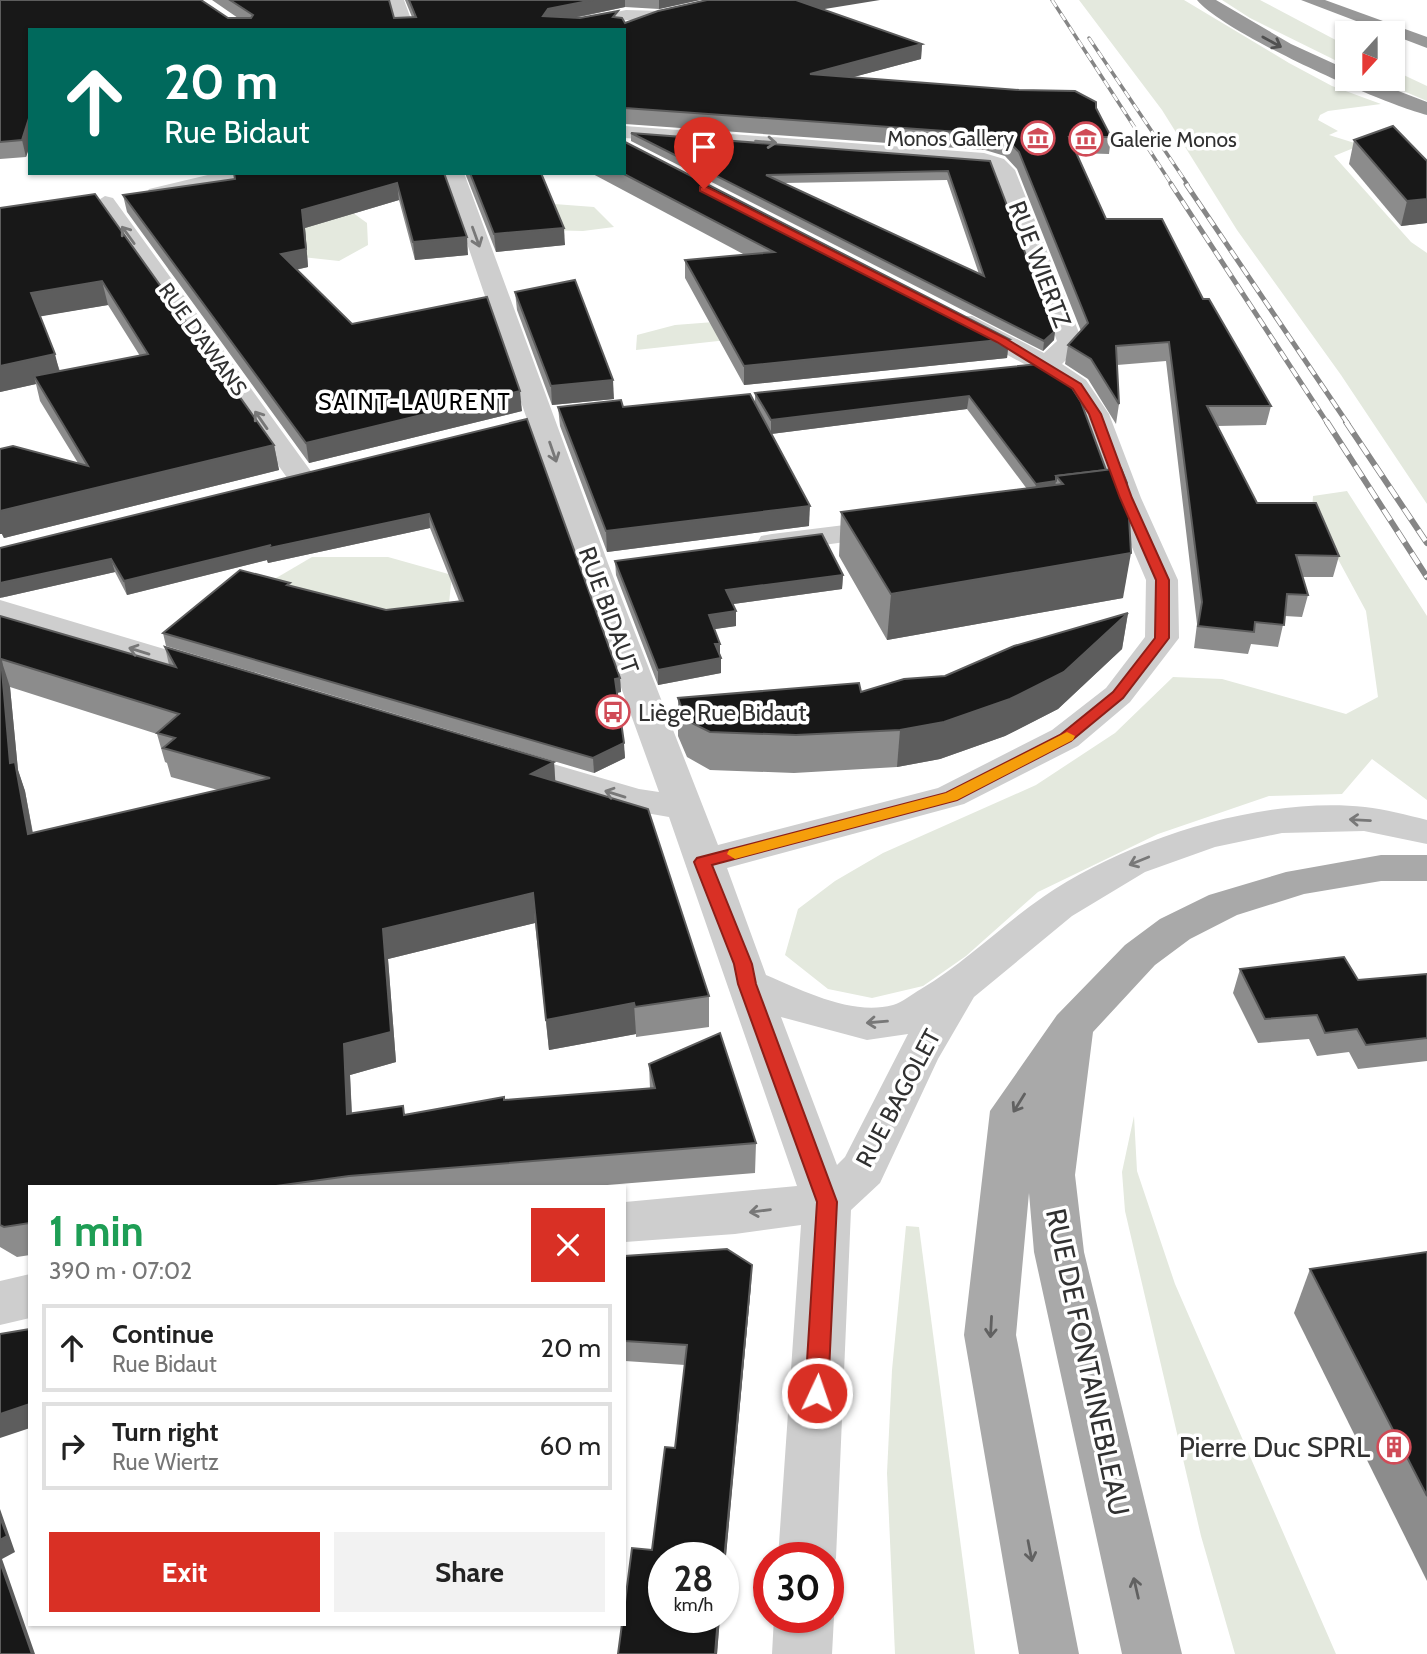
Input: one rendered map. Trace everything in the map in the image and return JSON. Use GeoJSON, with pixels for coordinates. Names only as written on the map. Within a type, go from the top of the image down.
{"type":"FeatureCollection","features":[{"type":"Feature","properties":{"kind":"highway"},"geometry":{"type":"LineString","coordinates":[[1205,0],[1248,28],[1320,67],[1427,108]]}},
{"type":"Feature","properties":{"kind":"highway"},"geometry":{"type":"LineString","coordinates":[[1301,2],[1335,24]]}},
{"type":"Feature","properties":{"kind":"highway"},"geometry":{"type":"LineString","coordinates":[[1301,2],[1427,43]]}},
{"type":"Feature","properties":{"kind":"main road"},"geometry":{"type":"LineString","coordinates":[[1049,1654],[990,1335],[1013,1111],[1072,1026],[1140,955],[1175,929],[1223,905],[1300,881],[1381,868],[1427,868]]}},
{"type":"Feature","properties":{"kind":"main road","name":"RUE DE FONTAINEBLEAU"},"geometry":{"type":"LineString","coordinates":[[1072,1026],[1051,1175],[1059,1252],[1152,1654]]}},
{"type":"Feature","properties":{"kind":"street"},"geometry":{"type":"LineString","coordinates":[[396,0],[405,28]]}},
{"type":"Feature","properties":{"kind":"street"},"geometry":{"type":"LineString","coordinates":[[626,30],[684,10]]}},
{"type":"Feature","properties":{"kind":"street"},"geometry":{"type":"LineString","coordinates":[[564,28],[626,15],[663,16]]}},
{"type":"Feature","properties":{"kind":"street","name":"RUE WIERTZ"},"geometry":{"type":"LineString","coordinates":[[626,132],[974,158],[997,163],[1004,170],[1070,343],[1046,365],[1077,386],[1095,414],[1113,500],[1163,580],[1162,638],[1118,695],[1065,738],[951,796],[702,862]]}},
{"type":"Feature","properties":{"kind":"street"},"geometry":{"type":"LineString","coordinates":[[79,207],[234,175]]}},
{"type":"Feature","properties":{"kind":"street","name":"RUE BIDAUT"},"geometry":{"type":"LineString","coordinates":[[454,175],[541,418],[607,564],[682,807],[743,964],[747,984],[827,1202]]}},
{"type":"Feature","properties":{"kind":"street","name":"RUE D'AWANS"},"geometry":{"type":"LineString","coordinates":[[123,200],[314,472],[267,485]]}},
{"type":"Feature","properties":{"kind":"street"},"geometry":{"type":"LineString","coordinates":[[939,309],[1046,365]]}},
{"type":"Feature","properties":{"kind":"street"},"geometry":{"type":"LineString","coordinates":[[1005,369],[1046,365]]}},
{"type":"Feature","properties":{"kind":"street"},"geometry":{"type":"LineString","coordinates":[[743,547],[921,524]]}},
{"type":"Feature","properties":{"kind":"street"},"geometry":{"type":"LineString","coordinates":[[0,610],[252,685]]}},
{"type":"Feature","properties":{"kind":"street"},"geometry":{"type":"LineString","coordinates":[[477,753],[636,801],[682,807]]}},
{"type":"Feature","properties":{"kind":"street","name":"RUE BAGOLET"},"geometry":{"type":"LineString","coordinates":[[747,984],[804,1009],[867,1024],[904,1019],[960,986],[1058,906],[1131,863],[1207,836],[1282,821],[1364,818],[1427,832]]}},
{"type":"Feature","properties":{"kind":"street","name":"RUE BAGOLET"},"geometry":{"type":"LineString","coordinates":[[827,1202],[863,1170],[917,1056],[960,986]]}},
{"type":"Feature","properties":{"kind":"street"},"geometry":{"type":"LineString","coordinates":[[626,1222],[735,1214],[827,1202],[808,1542]]}},
{"type":"Feature","properties":{"kind":"street"},"geometry":{"type":"LineString","coordinates":[[0,1303],[28,1296]]}},
{"type":"Feature","properties":{"kind":"street"},"geometry":{"type":"LineString","coordinates":[[802,1654],[803,1633]]}},
{"type":"Feature","properties":{"kind":"shaded area"},"geometry":{"type":"Polygon","coordinates":[[[1079,0],[1184,0],[1289,63],[1335,87],[1335,91],[1346,91],[1381,104],[1328,111],[1320,115],[1318,120],[1338,131],[1329,135],[1361,145],[1334,156],[1411,242],[1427,253],[1427,504],[1341,375],[1237,230],[1162,110],[1079,0]]]}},
{"type":"Feature","properties":{"kind":"shaded area"},"geometry":{"type":"Polygon","coordinates":[[[1222,0],[1260,0],[1335,40],[1335,60],[1250,18],[1222,0]]]}},
{"type":"Feature","properties":{"kind":"shaded area"},"geometry":{"type":"Polygon","coordinates":[[[1405,76],[1427,86],[1427,101],[1403,91],[1405,76]]]}},
{"type":"Feature","properties":{"kind":"shaded area"},"geometry":{"type":"Polygon","coordinates":[[[554,204],[594,207],[614,227],[583,231],[542,230],[554,204]]]}},
{"type":"Feature","properties":{"kind":"shaded area"},"geometry":{"type":"Polygon","coordinates":[[[345,207],[367,223],[368,245],[339,261],[293,256],[184,284],[168,270],[178,254],[345,207]]]}},
{"type":"Feature","properties":{"kind":"shaded area"},"geometry":{"type":"Polygon","coordinates":[[[727,321],[783,334],[636,350],[637,335],[675,325],[727,321]]]}},
{"type":"Feature","properties":{"kind":"shaded area"},"geometry":{"type":"Polygon","coordinates":[[[1347,491],[1427,616],[1427,800],[1372,759],[1342,794],[1269,796],[1158,834],[1038,892],[966,956],[923,986],[872,998],[828,989],[785,955],[798,909],[835,881],[883,853],[1036,785],[1115,733],[1173,677],[1222,679],[1346,714],[1378,697],[1366,611],[1312,511],[1313,496],[1347,491]]]}},
{"type":"Feature","properties":{"kind":"shaded area"},"geometry":{"type":"Polygon","coordinates":[[[312,557],[388,557],[452,575],[449,603],[417,614],[336,607],[266,584],[312,557]]]}},
{"type":"Feature","properties":{"kind":"shaded area"},"geometry":{"type":"Polygon","coordinates":[[[1134,1116],[1137,1171],[1175,1284],[1336,1654],[1235,1654],[1201,1536],[1125,1211],[1122,1172],[1134,1116]]]}},
{"type":"Feature","properties":{"kind":"shaded area"},"geometry":{"type":"Polygon","coordinates":[[[906,1226],[919,1227],[975,1654],[895,1654],[887,1473],[892,1370],[906,1226]]]}},
{"type":"Feature","properties":{"kind":"building"},"geometry":{"type":"Polygon","coordinates":[[[0,0],[201,0],[228,18],[251,18],[253,15],[230,0],[389,0],[394,18],[416,17],[409,0],[593,0],[548,9],[543,16],[580,18],[618,11],[613,17],[622,18],[625,23],[658,11],[707,0],[796,0],[922,44],[810,74],[1019,90],[1075,91],[1096,102],[1096,108],[1111,137],[1069,137],[1106,219],[1162,219],[1203,299],[1209,299],[1271,406],[1207,406],[1257,503],[1316,503],[1339,556],[1296,555],[1308,595],[1287,594],[1284,625],[1255,622],[1254,632],[1198,626],[1202,602],[1169,342],[1116,346],[1119,404],[1091,359],[1068,345],[1088,323],[1019,152],[1007,140],[986,134],[626,108],[626,28],[28,28],[28,121],[22,140],[0,142],[0,0]]]}},
{"type":"Feature","properties":{"kind":"building"},"geometry":{"type":"Polygon","coordinates":[[[1393,126],[1427,161],[1427,199],[1407,201],[1354,140],[1393,126]]]}},
{"type":"Feature","properties":{"kind":"building"},"geometry":{"type":"Polygon","coordinates":[[[631,133],[990,161],[1055,331],[1044,341],[631,133]],[[948,171],[766,175],[984,276],[948,171]]]}},
{"type":"Feature","properties":{"kind":"building"},"geometry":{"type":"Polygon","coordinates":[[[626,143],[1009,339],[744,366],[685,260],[774,252],[626,175],[626,143]]]}},
{"type":"Feature","properties":{"kind":"building"},"geometry":{"type":"Polygon","coordinates":[[[234,175],[445,175],[467,237],[413,242],[397,183],[302,210],[306,249],[281,254],[352,324],[487,297],[520,391],[306,443],[123,195],[235,179],[234,175]]]}},
{"type":"Feature","properties":{"kind":"building"},"geometry":{"type":"Polygon","coordinates":[[[471,175],[542,175],[564,228],[494,234],[471,175]]]}},
{"type":"Feature","properties":{"kind":"building"},"geometry":{"type":"Polygon","coordinates":[[[95,194],[274,445],[0,511],[0,449],[13,446],[88,466],[34,376],[148,354],[102,281],[31,293],[55,354],[0,366],[0,208],[95,194]]]}},
{"type":"Feature","properties":{"kind":"building"},"geometry":{"type":"Polygon","coordinates":[[[575,280],[613,380],[551,386],[515,292],[575,280]]]}},
{"type":"Feature","properties":{"kind":"building"},"geometry":{"type":"Polygon","coordinates":[[[1039,364],[1067,380],[1081,402],[1106,470],[1056,476],[1056,481],[1036,484],[969,396],[771,420],[755,393],[1039,364]]]}},
{"type":"Feature","properties":{"kind":"building"},"geometry":{"type":"Polygon","coordinates":[[[750,394],[810,506],[606,531],[558,407],[621,400],[623,407],[750,394]]]}},
{"type":"Feature","properties":{"kind":"building"},"geometry":{"type":"Polygon","coordinates":[[[527,419],[620,678],[615,679],[624,743],[593,758],[163,633],[240,570],[386,610],[463,601],[429,514],[265,549],[271,545],[124,581],[111,559],[0,583],[0,548],[527,419]]]}},
{"type":"Feature","properties":{"kind":"building"},"geometry":{"type":"Polygon","coordinates":[[[1121,468],[1127,483],[1131,553],[891,594],[841,512],[1063,484],[1056,476],[1121,468]]]}},
{"type":"Feature","properties":{"kind":"building"},"geometry":{"type":"Polygon","coordinates":[[[822,534],[843,575],[726,590],[736,611],[709,615],[720,644],[715,644],[721,658],[658,670],[615,561],[822,534]]]}},
{"type":"Feature","properties":{"kind":"building"},"geometry":{"type":"Polygon","coordinates":[[[1128,613],[1064,672],[1010,699],[944,722],[900,730],[796,735],[710,732],[686,720],[678,698],[859,683],[861,692],[904,679],[945,676],[1014,646],[1128,613]]]}},
{"type":"Feature","properties":{"kind":"building"},"geometry":{"type":"Polygon","coordinates":[[[0,616],[176,667],[165,647],[554,762],[531,774],[648,809],[709,996],[635,1007],[634,1003],[546,1020],[533,893],[383,929],[391,1032],[344,1044],[347,1114],[403,1106],[404,1115],[504,1097],[504,1100],[655,1088],[649,1064],[720,1033],[756,1143],[349,1176],[283,1185],[28,1185],[28,1223],[4,1227],[0,1225],[0,616]],[[1,659],[10,763],[15,762],[28,834],[270,778],[163,748],[175,738],[157,733],[179,714],[1,659]]]}},
{"type":"Feature","properties":{"kind":"building"},"geometry":{"type":"Polygon","coordinates":[[[1344,957],[1358,980],[1427,974],[1427,1038],[1366,1045],[1357,1029],[1325,1033],[1317,1015],[1265,1019],[1240,969],[1344,957]]]}},
{"type":"Feature","properties":{"kind":"building"},"geometry":{"type":"Polygon","coordinates":[[[727,1249],[752,1265],[726,1542],[653,1542],[665,1447],[675,1448],[687,1345],[626,1341],[626,1256],[727,1249]]]}},
{"type":"Feature","properties":{"kind":"building"},"geometry":{"type":"Polygon","coordinates":[[[1427,1252],[1427,1496],[1310,1269],[1427,1252]]]}},
{"type":"Feature","properties":{"kind":"building"},"geometry":{"type":"Polygon","coordinates":[[[28,1329],[28,1405],[0,1414],[0,1334],[28,1329]]]}},
{"type":"Feature","properties":{"kind":"building"},"geometry":{"type":"Polygon","coordinates":[[[0,1517],[7,1536],[0,1540],[0,1517]]]}},
{"type":"Feature","properties":{"kind":"building"},"geometry":{"type":"Polygon","coordinates":[[[632,1548],[648,1550],[648,1633],[717,1633],[715,1654],[618,1654],[622,1626],[626,1626],[626,1594],[632,1548]]]}},
{"type":"Feature","properties":{"kind":"building"},"geometry":{"type":"Polygon","coordinates":[[[0,1562],[32,1654],[0,1654],[0,1562]]]}},
{"type":"Feature","properties":{"kind":"railway"},"geometry":{"type":"LineString","coordinates":[[1052,0],[1172,185]]}},
{"type":"Feature","properties":{"kind":"railway"},"geometry":{"type":"LineString","coordinates":[[1089,38],[1188,185]]}},
{"type":"Feature","properties":{"kind":"railway"},"geometry":{"type":"LineString","coordinates":[[1171,184],[1328,424]]}},
{"type":"Feature","properties":{"kind":"railway"},"geometry":{"type":"LineString","coordinates":[[1186,184],[1348,424]]}},
{"type":"Feature","properties":{"kind":"railway"},"geometry":{"type":"LineString","coordinates":[[1327,422],[1427,577]]}},
{"type":"Feature","properties":{"kind":"railway"},"geometry":{"type":"LineString","coordinates":[[1346,422],[1427,543]]}},
{"type":"Feature","properties":{"kind":"slow traffic"},"geometry":{"type":"LineString","coordinates":[[735,854],[951,796],[1067,736]]}},
{"type":"Feature","properties":{"kind":"place","name":"Monos Gallery"},"geometry":{"type":"Point","coordinates":[1038,138]}},
{"type":"Feature","properties":{"kind":"place","name":"Galerie Monos"},"geometry":{"type":"Point","coordinates":[1086,139]}},
{"type":"Feature","properties":{"kind":"place","name":"Liège Rue Bidaut"},"geometry":{"type":"Point","coordinates":[613,712]}},
{"type":"Feature","properties":{"kind":"place","name":"Pierre Duc SPRL"},"geometry":{"type":"Point","coordinates":[1394,1447]}},
{"type":"Feature","properties":{"kind":"district","name":"SAINT-LAURENT"},"geometry":{"type":"Point","coordinates":[415,402]}},
{"type":"Feature","properties":{"kind":"route"},"geometry":{"type":"LineString","coordinates":[[704,189],[1001,340],[1077,386],[1095,414],[1126,498],[1163,580],[1162,638],[1118,695],[1065,738],[951,796],[702,862],[743,964],[747,984],[827,1202],[817,1393]]}}]}
